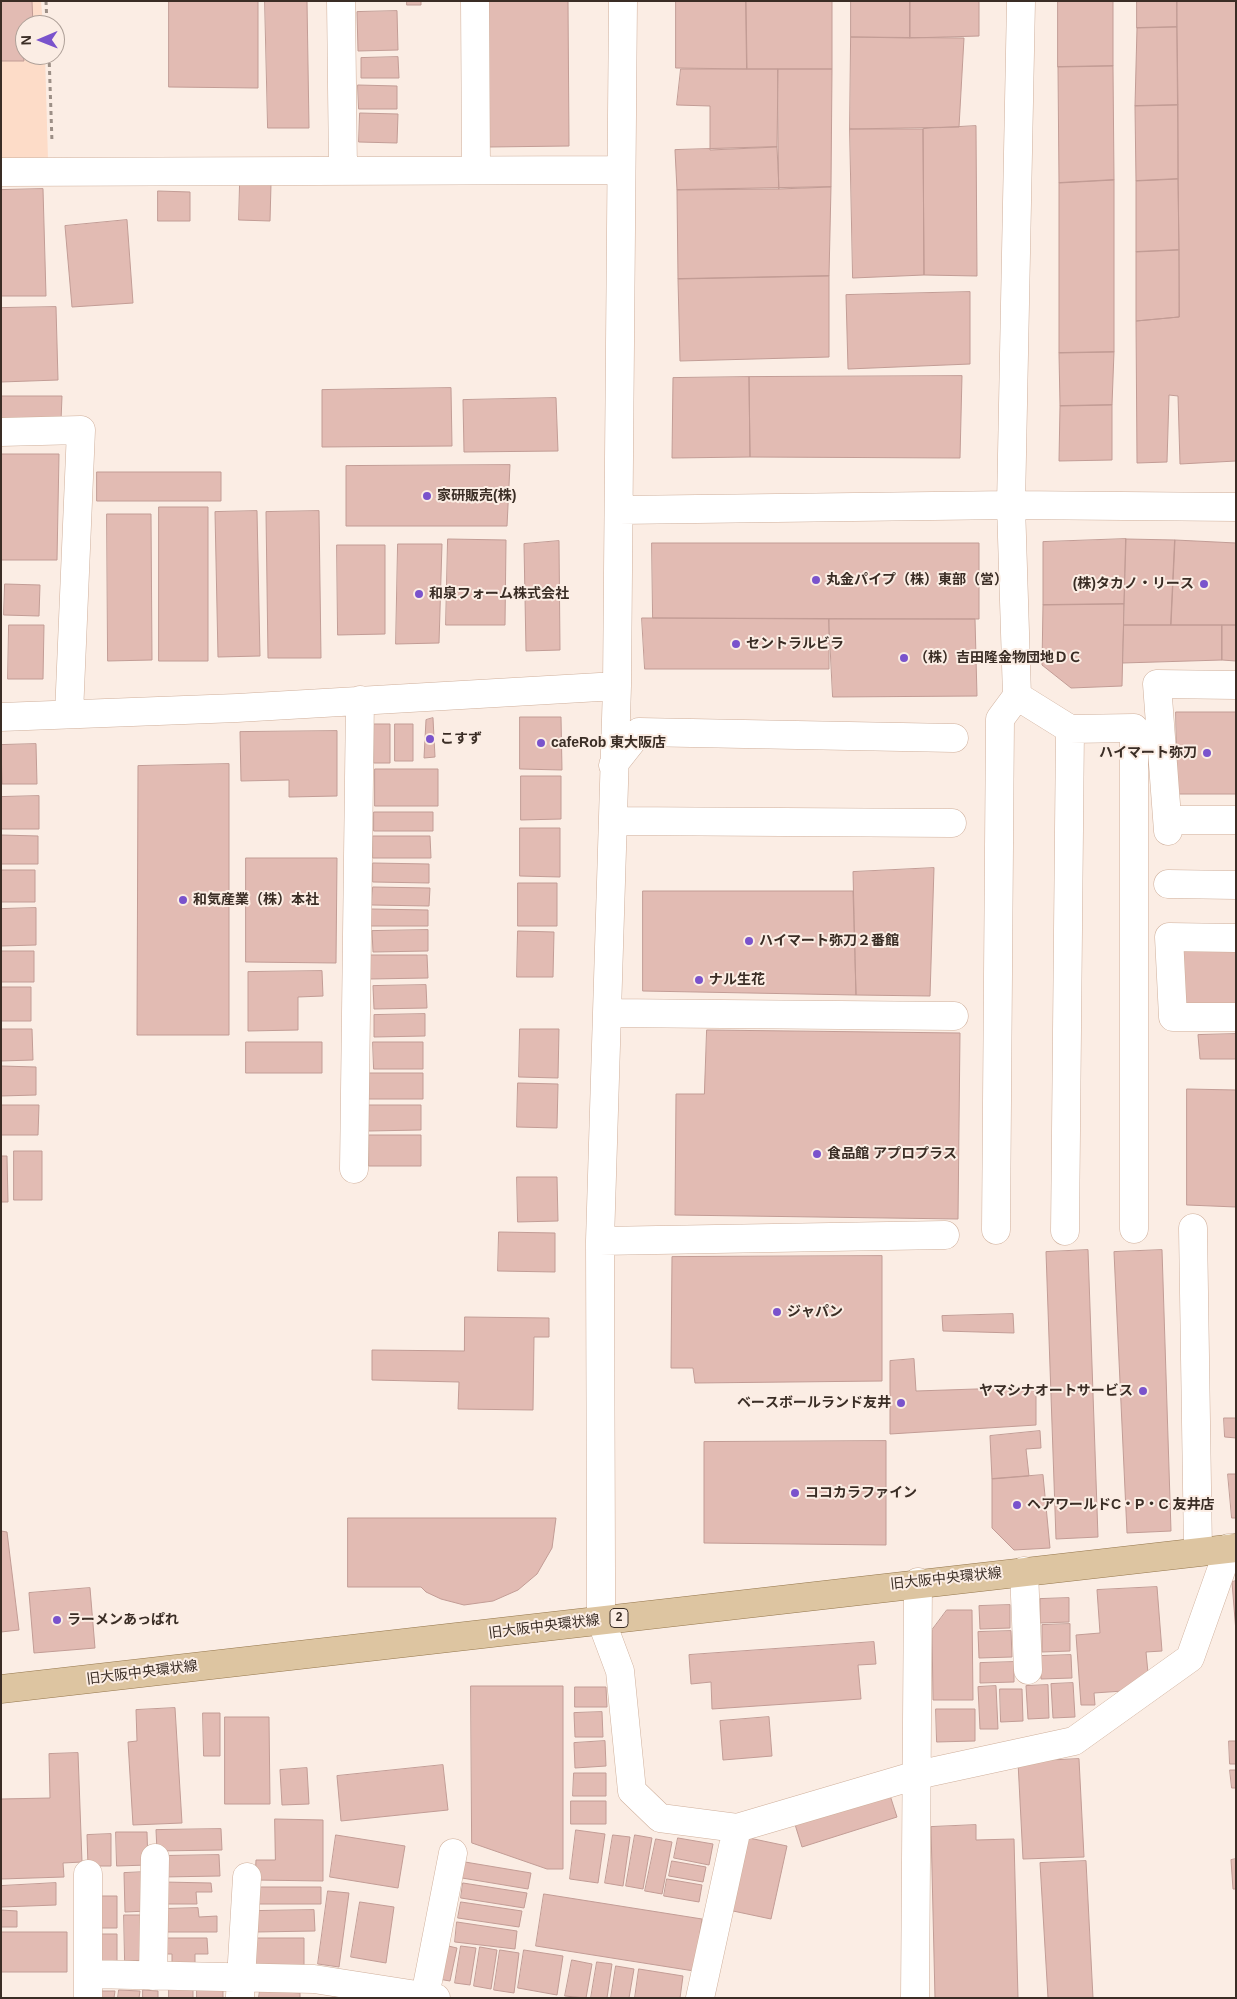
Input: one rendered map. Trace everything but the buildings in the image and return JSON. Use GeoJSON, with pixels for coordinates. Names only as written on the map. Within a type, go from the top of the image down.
{"type":"FeatureCollection","features":[{"type":"Feature","properties":{"kind":"main road","name":"旧大阪中央環状線"},"geometry":{"type":"LineString","coordinates":[[1,1689],[918,1582],[1233,1548]]}},
{"type":"Feature","properties":{"kind":"street"},"geometry":{"type":"LineString","coordinates":[[342,1],[343,171]]}},
{"type":"Feature","properties":{"kind":"street"},"geometry":{"type":"LineString","coordinates":[[475,1],[476,170]]}},
{"type":"Feature","properties":{"kind":"street"},"geometry":{"type":"LineString","coordinates":[[623,1],[616,686],[613,765],[614,821],[600,1241],[601,1620],[620,1670],[632,1791],[660,1818],[737,1828],[917,1775],[1074,1741],[1190,1658],[1233,1548]]}},
{"type":"Feature","properties":{"kind":"street"},"geometry":{"type":"LineString","coordinates":[[996,1230],[1000,719],[1017,696],[1011,505],[1020,1]]}},
{"type":"Feature","properties":{"kind":"street"},"geometry":{"type":"LineString","coordinates":[[1,172],[621,170]]}},
{"type":"Feature","properties":{"kind":"street"},"geometry":{"type":"LineString","coordinates":[[1,432],[81,430],[69,714]]}},
{"type":"Feature","properties":{"kind":"street"},"geometry":{"type":"LineString","coordinates":[[618,510],[1011,505],[1236,508]]}},
{"type":"Feature","properties":{"kind":"street"},"geometry":{"type":"LineString","coordinates":[[1236,685],[1157,684],[1168,826],[1236,820]]}},
{"type":"Feature","properties":{"kind":"street"},"geometry":{"type":"LineString","coordinates":[[1,717],[616,686]]}},
{"type":"Feature","properties":{"kind":"street"},"geometry":{"type":"LineString","coordinates":[[1017,696],[1070,729],[1134,728],[1134,1229]]}},
{"type":"Feature","properties":{"kind":"street"},"geometry":{"type":"LineString","coordinates":[[354,1169],[360,700]]}},
{"type":"Feature","properties":{"kind":"street"},"geometry":{"type":"LineString","coordinates":[[1065,1231],[1070,729]]}},
{"type":"Feature","properties":{"kind":"street"},"geometry":{"type":"LineString","coordinates":[[613,765],[639,732],[954,738]]}},
{"type":"Feature","properties":{"kind":"street"},"geometry":{"type":"LineString","coordinates":[[614,821],[952,823]]}},
{"type":"Feature","properties":{"kind":"street"},"geometry":{"type":"LineString","coordinates":[[1168,884],[1236,885]]}},
{"type":"Feature","properties":{"kind":"street"},"geometry":{"type":"LineString","coordinates":[[1236,938],[1168,937],[1173,1017],[1236,1017]]}},
{"type":"Feature","properties":{"kind":"street"},"geometry":{"type":"LineString","coordinates":[[608,1013],[954,1016]]}},
{"type":"Feature","properties":{"kind":"street"},"geometry":{"type":"LineString","coordinates":[[1193,1228],[1198,1552]]}},
{"type":"Feature","properties":{"kind":"street"},"geometry":{"type":"LineString","coordinates":[[600,1241],[945,1235]]}},
{"type":"Feature","properties":{"kind":"street"},"geometry":{"type":"LineString","coordinates":[[1024,1571],[1028,1670]]}},
{"type":"Feature","properties":{"kind":"street"},"geometry":{"type":"LineString","coordinates":[[915,1998],[918,1582]]}},
{"type":"Feature","properties":{"kind":"street"},"geometry":{"type":"LineString","coordinates":[[700,1998],[737,1828]]}},
{"type":"Feature","properties":{"kind":"street"},"geometry":{"type":"LineString","coordinates":[[88,1874],[88,1986],[153,1976],[241,1989],[314,1980],[430,1997],[453,1853]]}},
{"type":"Feature","properties":{"kind":"street"},"geometry":{"type":"LineString","coordinates":[[153,1976],[155,1858]]}},
{"type":"Feature","properties":{"kind":"street"},"geometry":{"type":"LineString","coordinates":[[241,1989],[247,1877]]}},
{"type":"Feature","properties":{"kind":"path"},"geometry":{"type":"LineString","coordinates":[[46,1],[47,15]]}},
{"type":"Feature","properties":{"kind":"path"},"geometry":{"type":"LineString","coordinates":[[49,65],[53,172]]}},
{"type":"Feature","properties":{"kind":"shaded area"},"geometry":{"type":"Polygon","coordinates":[[[1,1],[41,1],[42,15],[15,15],[15,65],[45,65],[48,160],[1,160],[1,1]]]}},
{"type":"Feature","properties":{"kind":"place","name":"家研販売(株)"},"geometry":{"type":"Point","coordinates":[427,496]}},
{"type":"Feature","properties":{"kind":"place","name":"丸金パイプ（株）東部（営）"},"geometry":{"type":"Point","coordinates":[816,580]}},
{"type":"Feature","properties":{"kind":"place","name":"(株)タカノ・リース"},"geometry":{"type":"Point","coordinates":[1204,584]}},
{"type":"Feature","properties":{"kind":"place","name":"和泉フォーム株式会社"},"geometry":{"type":"Point","coordinates":[419,594]}},
{"type":"Feature","properties":{"kind":"place","name":"セントラルビラ"},"geometry":{"type":"Point","coordinates":[736,644]}},
{"type":"Feature","properties":{"kind":"place","name":"（株）吉田隆金物団地ＤＣ"},"geometry":{"type":"Point","coordinates":[904,658]}},
{"type":"Feature","properties":{"kind":"place","name":"こすず"},"geometry":{"type":"Point","coordinates":[430,739]}},
{"type":"Feature","properties":{"kind":"place","name":"cafeRob 東大阪店"},"geometry":{"type":"Point","coordinates":[541,743]}},
{"type":"Feature","properties":{"kind":"place","name":"ハイマート弥刀"},"geometry":{"type":"Point","coordinates":[1207,753]}},
{"type":"Feature","properties":{"kind":"place","name":"和気産業（株）本社"},"geometry":{"type":"Point","coordinates":[183,900]}},
{"type":"Feature","properties":{"kind":"place","name":"ハイマート弥刀２番館"},"geometry":{"type":"Point","coordinates":[749,941]}},
{"type":"Feature","properties":{"kind":"place","name":"ナル生花"},"geometry":{"type":"Point","coordinates":[699,980]}},
{"type":"Feature","properties":{"kind":"place","name":"食品館 アプロプラス"},"geometry":{"type":"Point","coordinates":[817,1154]}},
{"type":"Feature","properties":{"kind":"place","name":"ジャパン"},"geometry":{"type":"Point","coordinates":[777,1312]}},
{"type":"Feature","properties":{"kind":"place","name":"ヤマシナオートサービス"},"geometry":{"type":"Point","coordinates":[1143,1391]}},
{"type":"Feature","properties":{"kind":"place","name":"ベースボールランド友井"},"geometry":{"type":"Point","coordinates":[901,1403]}},
{"type":"Feature","properties":{"kind":"place","name":"ココカラファイン"},"geometry":{"type":"Point","coordinates":[795,1493]}},
{"type":"Feature","properties":{"kind":"place","name":"ヘアワールドC・P・C 友井店"},"geometry":{"type":"Point","coordinates":[1017,1505]}},
{"type":"Feature","properties":{"kind":"place","name":"ラーメンあっぱれ"},"geometry":{"type":"Point","coordinates":[57,1620]}}]}
